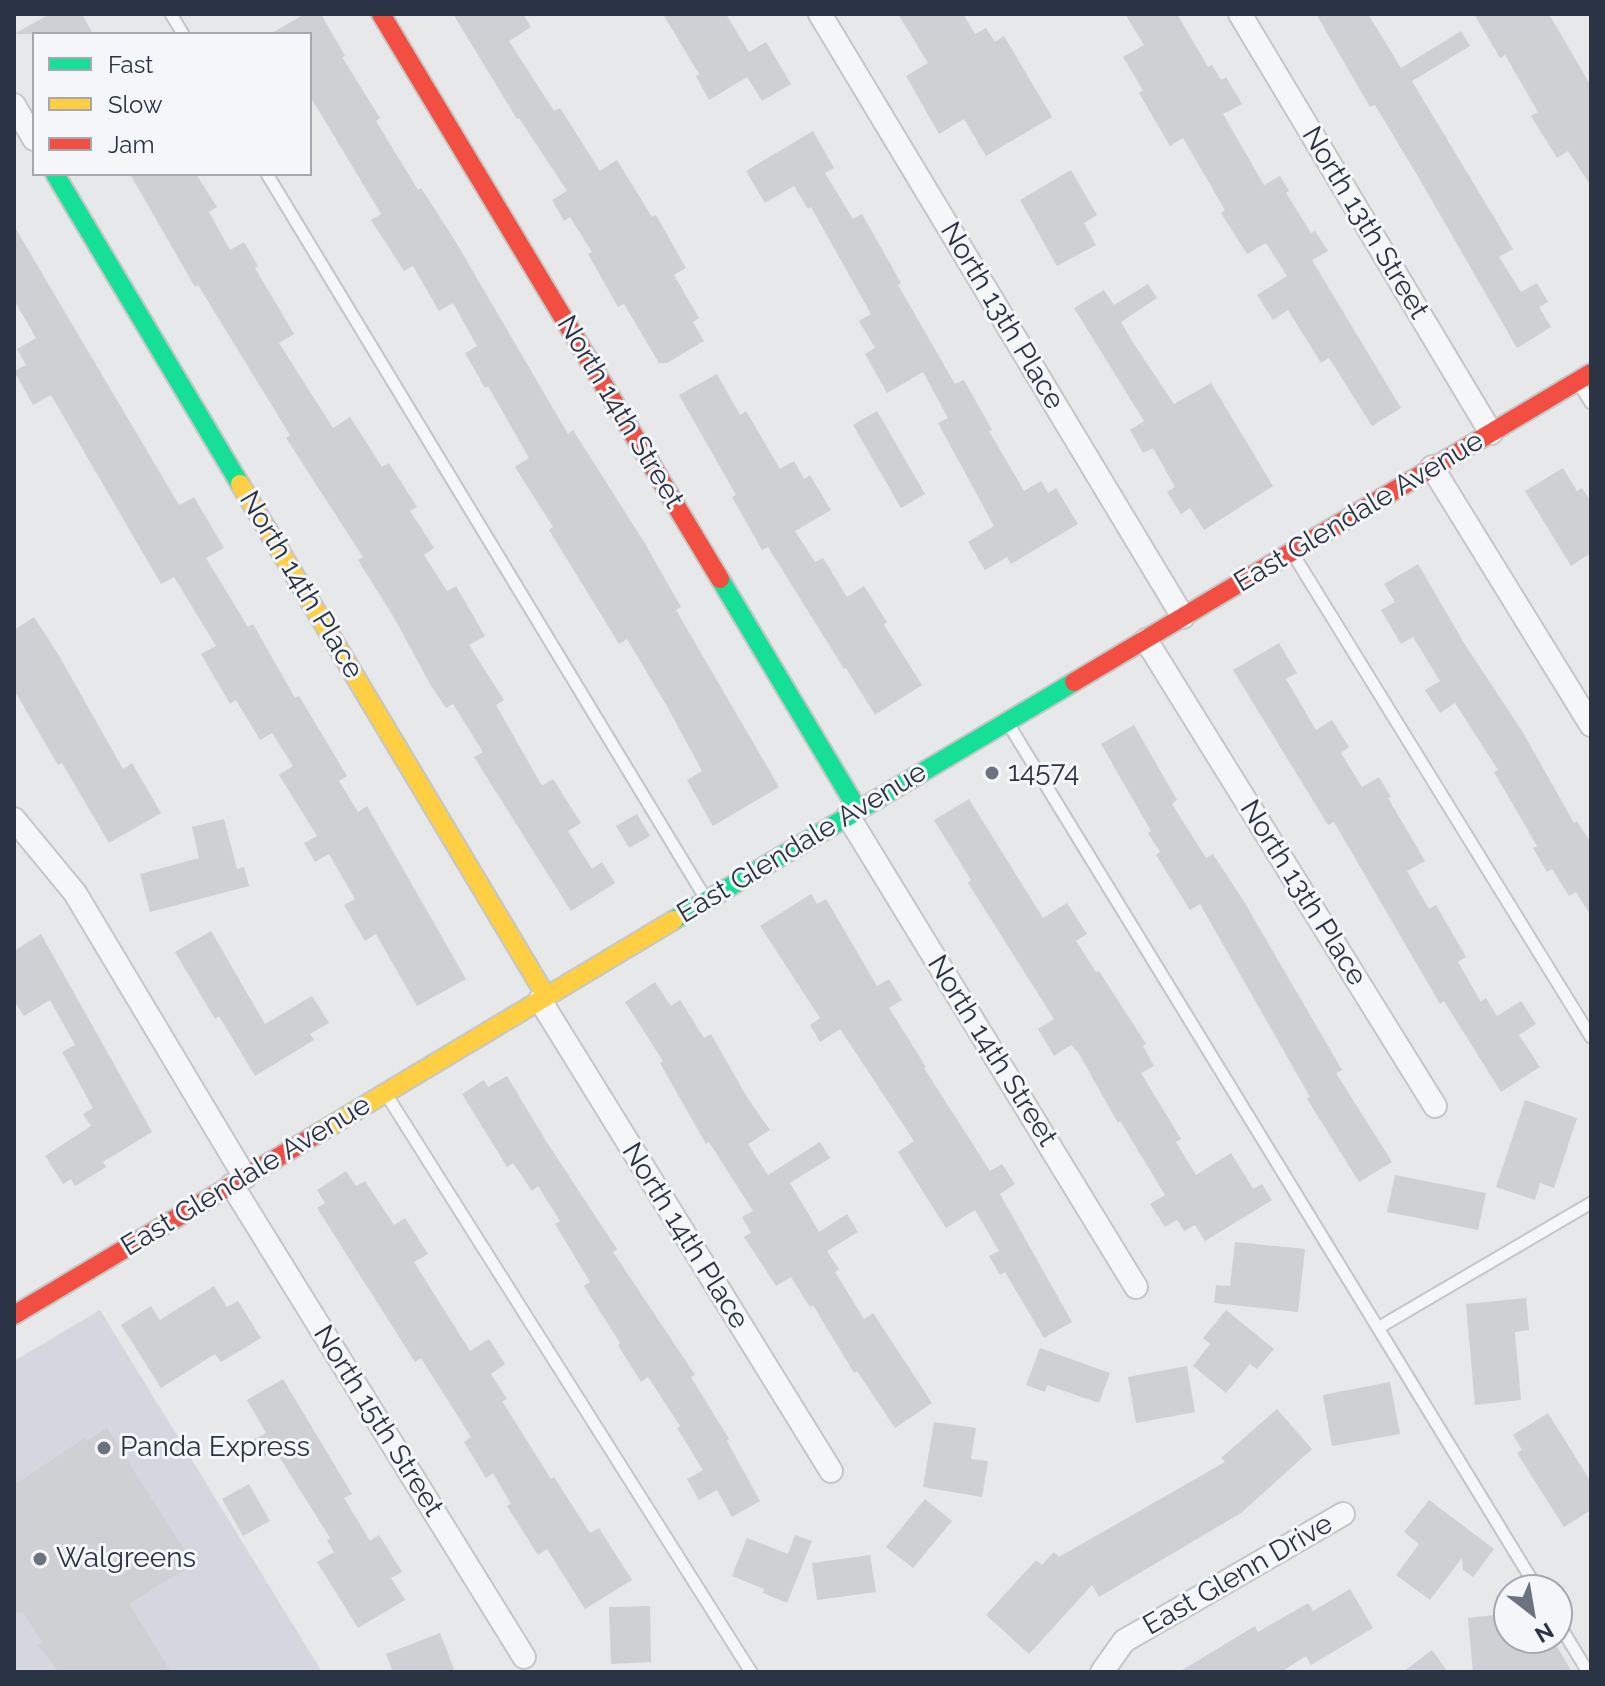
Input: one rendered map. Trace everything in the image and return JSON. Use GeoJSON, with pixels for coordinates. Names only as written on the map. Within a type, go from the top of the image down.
{"type":"FeatureCollection","features":[{"type":"Feature","properties":{"kind":"street","name":"North 14th Street"},"geometry":{"type":"LineString","coordinates":[[381,14],[1136,1287]]}},
{"type":"Feature","properties":{"kind":"street","name":"North 13th Place"},"geometry":{"type":"LineString","coordinates":[[820,14],[1183,617]]}},
{"type":"Feature","properties":{"kind":"street","name":"North 13th Street"},"geometry":{"type":"LineString","coordinates":[[1240,14],[1491,433]]}},
{"type":"Feature","properties":{"kind":"street"},"geometry":{"type":"LineString","coordinates":[[14,105],[32,136]]}},
{"type":"Feature","properties":{"kind":"street","name":"North 14th Place"},"geometry":{"type":"LineString","coordinates":[[56,176],[543,998],[831,1471]]}},
{"type":"Feature","properties":{"kind":"street","name":"East Glendale Avenue"},"geometry":{"type":"LineString","coordinates":[[14,1315],[1584,377]]}},
{"type":"Feature","properties":{"kind":"street"},"geometry":{"type":"LineString","coordinates":[[1432,467],[1591,725]]}},
{"type":"Feature","properties":{"kind":"street","name":"North 13th Place"},"geometry":{"type":"LineString","coordinates":[[1146,640],[1435,1106]]}},
{"type":"Feature","properties":{"kind":"street","name":"North 15th Street"},"geometry":{"type":"LineString","coordinates":[[14,819],[75,893],[238,1181],[524,1657]]}},
{"type":"Feature","properties":{"kind":"street","name":"East Glenn Drive"},"geometry":{"type":"LineString","coordinates":[[1102,1672],[1124,1641],[1343,1514]]}},
{"type":"Feature","properties":{"kind":"lane"},"geometry":{"type":"LineString","coordinates":[[171,14],[182,32]]}},
{"type":"Feature","properties":{"kind":"lane"},"geometry":{"type":"LineString","coordinates":[[268,176],[707,899]]}},
{"type":"Feature","properties":{"kind":"lane"},"geometry":{"type":"LineString","coordinates":[[1584,377],[1591,403]]}},
{"type":"Feature","properties":{"kind":"lane"},"geometry":{"type":"LineString","coordinates":[[1292,552],[1591,1037]]}},
{"type":"Feature","properties":{"kind":"lane"},"geometry":{"type":"LineString","coordinates":[[1007,722],[1528,1574]]}},
{"type":"Feature","properties":{"kind":"lane"},"geometry":{"type":"LineString","coordinates":[[386,1093],[751,1672]]}},
{"type":"Feature","properties":{"kind":"lane"},"geometry":{"type":"LineString","coordinates":[[1378,1328],[1591,1203]]}},
{"type":"Feature","properties":{"kind":"lane"},"geometry":{"type":"LineString","coordinates":[[1573,1647],[1588,1672]]}},
{"type":"Feature","properties":{"kind":"shaded area"},"geometry":{"type":"Polygon","coordinates":[[[100,1310],[322,1672],[14,1672],[14,1361],[100,1310]]]}},
{"type":"Feature","properties":{"kind":"building"},"geometry":{"type":"Polygon","coordinates":[[[50,14],[82,14],[92,32],[32,32],[14,34],[50,14]]]}},
{"type":"Feature","properties":{"kind":"building"},"geometry":{"type":"Polygon","coordinates":[[[305,14],[321,14],[345,56],[342,57],[380,118],[376,121],[418,190],[421,188],[454,239],[568,434],[573,430],[644,542],[681,607],[676,610],[779,787],[713,826],[687,780],[702,771],[668,708],[627,639],[619,644],[549,530],[553,527],[515,467],[529,458],[488,386],[485,388],[465,353],[477,346],[453,303],[439,311],[413,266],[404,271],[371,220],[381,214],[312,99],[312,32],[274,32],[305,14]]]}},
{"type":"Feature","properties":{"kind":"building"},"geometry":{"type":"Polygon","coordinates":[[[453,14],[523,14],[531,27],[509,41],[554,111],[560,108],[600,171],[617,160],[652,217],[656,215],[686,268],[674,275],[699,318],[693,322],[704,341],[667,363],[659,363],[624,304],[618,307],[588,254],[592,252],[570,217],[564,221],[552,200],[567,191],[517,119],[453,14]]]}},
{"type":"Feature","properties":{"kind":"building"},"geometry":{"type":"Polygon","coordinates":[[[663,14],[726,14],[749,52],[766,42],[791,84],[762,101],[747,77],[709,100],[696,76],[699,74],[663,14]]]}},
{"type":"Feature","properties":{"kind":"building"},"geometry":{"type":"Polygon","coordinates":[[[898,14],[963,14],[975,34],[986,28],[995,42],[1004,36],[1052,117],[986,156],[964,119],[939,134],[906,76],[928,63],[898,14]]]}},
{"type":"Feature","properties":{"kind":"building"},"geometry":{"type":"Polygon","coordinates":[[[1125,14],[1177,14],[1208,67],[1212,65],[1221,80],[1226,77],[1242,104],[1223,114],[1264,185],[1280,176],[1289,191],[1286,193],[1311,233],[1315,231],[1328,251],[1312,260],[1401,408],[1372,426],[1329,358],[1321,363],[1288,310],[1273,320],[1257,295],[1287,276],[1266,243],[1247,254],[1221,213],[1225,210],[1183,138],[1170,146],[1139,93],[1143,90],[1123,57],[1144,45],[1125,14]]]}},
{"type":"Feature","properties":{"kind":"building"},"geometry":{"type":"Polygon","coordinates":[[[1316,14],[1368,14],[1401,68],[1461,31],[1470,46],[1412,81],[1513,249],[1499,257],[1521,292],[1537,283],[1548,302],[1539,307],[1551,327],[1517,348],[1375,105],[1370,107],[1316,14]]]}},
{"type":"Feature","properties":{"kind":"building"},"geometry":{"type":"Polygon","coordinates":[[[1474,14],[1549,14],[1591,86],[1591,186],[1568,151],[1557,158],[1531,116],[1538,112],[1505,55],[1500,58],[1474,14]]]}},
{"type":"Feature","properties":{"kind":"building"},"geometry":{"type":"Polygon","coordinates":[[[813,131],[834,168],[825,173],[853,219],[862,214],[901,283],[898,285],[955,384],[964,380],[1024,491],[1041,481],[1048,493],[1056,488],[1078,524],[1011,564],[1007,557],[985,570],[968,542],[994,526],[938,423],[948,418],[923,372],[887,393],[865,354],[875,348],[859,321],[871,314],[811,207],[808,209],[794,186],[765,203],[746,171],[813,131]]]}},
{"type":"Feature","properties":{"kind":"building"},"geometry":{"type":"Polygon","coordinates":[[[1071,170],[1097,215],[1084,223],[1096,245],[1057,266],[1020,200],[1071,170]]]}},
{"type":"Feature","properties":{"kind":"building"},"geometry":{"type":"Polygon","coordinates":[[[131,176],[197,176],[217,207],[209,212],[230,250],[244,242],[258,266],[255,268],[294,334],[279,343],[333,428],[350,417],[382,467],[389,463],[417,507],[410,511],[434,548],[424,555],[447,591],[456,586],[485,636],[469,645],[504,700],[496,705],[542,786],[553,779],[581,823],[568,831],[592,869],[602,862],[615,883],[571,911],[474,757],[483,752],[453,704],[446,708],[430,684],[358,560],[363,557],[286,438],[290,435],[198,285],[195,287],[131,176]]]}},
{"type":"Feature","properties":{"kind":"building"},"geometry":{"type":"Polygon","coordinates":[[[14,226],[179,505],[194,497],[224,548],[206,558],[248,627],[253,624],[295,698],[299,696],[347,776],[339,781],[358,812],[367,806],[466,979],[417,1006],[376,934],[365,941],[344,905],[355,899],[329,854],[315,862],[304,843],[317,836],[279,775],[293,766],[272,733],[260,740],[236,700],[230,704],[201,654],[216,646],[174,577],[161,584],[51,395],[33,405],[14,371],[26,365],[17,349],[36,338],[14,300],[14,226]]]}},
{"type":"Feature","properties":{"kind":"building"},"geometry":{"type":"Polygon","coordinates":[[[1148,284],[1157,298],[1121,322],[1132,341],[1174,404],[1211,383],[1273,486],[1204,530],[1190,508],[1181,514],[1167,492],[1175,487],[1153,448],[1143,453],[1130,430],[1144,421],[1074,308],[1104,290],[1114,305],[1148,284]]]}},
{"type":"Feature","properties":{"kind":"building"},"geometry":{"type":"Polygon","coordinates":[[[717,374],[740,415],[746,411],[780,469],[794,461],[804,479],[810,475],[831,510],[795,531],[815,562],[823,558],[847,597],[864,586],[887,622],[884,625],[922,685],[875,715],[768,547],[762,550],[732,497],[736,495],[679,395],[717,374]]]}},
{"type":"Feature","properties":{"kind":"building"},"geometry":{"type":"Polygon","coordinates":[[[877,411],[925,494],[901,508],[853,425],[877,411]]]}},
{"type":"Feature","properties":{"kind":"building"},"geometry":{"type":"Polygon","coordinates":[[[1563,468],[1577,491],[1582,488],[1591,502],[1591,553],[1571,566],[1525,491],[1563,468]]]}},
{"type":"Feature","properties":{"kind":"building"},"geometry":{"type":"Polygon","coordinates":[[[1418,564],[1464,643],[1522,731],[1574,823],[1577,821],[1591,843],[1591,916],[1576,892],[1569,896],[1552,869],[1547,872],[1533,848],[1537,846],[1494,772],[1498,770],[1455,703],[1440,713],[1425,690],[1440,681],[1413,637],[1401,644],[1381,610],[1395,602],[1384,584],[1418,564]]]}},
{"type":"Feature","properties":{"kind":"building"},"geometry":{"type":"Polygon","coordinates":[[[34,617],[123,769],[132,763],[161,813],[109,843],[14,690],[14,630],[34,617]]]}},
{"type":"Feature","properties":{"kind":"building"},"geometry":{"type":"Polygon","coordinates":[[[1279,643],[1297,673],[1286,679],[1316,730],[1332,720],[1349,747],[1341,753],[1362,787],[1379,777],[1391,797],[1388,798],[1425,861],[1407,871],[1429,909],[1436,905],[1466,957],[1458,962],[1481,1002],[1486,998],[1497,1016],[1521,1001],[1536,1024],[1519,1035],[1540,1067],[1501,1092],[1444,1001],[1440,1004],[1334,822],[1328,825],[1233,670],[1279,643]]]}},
{"type":"Feature","properties":{"kind":"building"},"geometry":{"type":"Polygon","coordinates":[[[1134,725],[1177,800],[1172,804],[1206,858],[1213,854],[1243,900],[1342,1070],[1336,1073],[1392,1162],[1359,1182],[1307,1099],[1310,1097],[1200,904],[1190,910],[1156,855],[1160,852],[1148,833],[1151,831],[1101,744],[1134,725]]]}},
{"type":"Feature","properties":{"kind":"building"},"geometry":{"type":"Polygon","coordinates":[[[969,799],[1043,918],[1067,903],[1087,934],[1076,941],[1146,1044],[1143,1046],[1154,1066],[1141,1073],[1181,1139],[1176,1142],[1196,1175],[1231,1153],[1253,1189],[1262,1184],[1272,1200],[1205,1241],[1195,1225],[1184,1231],[1177,1220],[1165,1227],[1150,1204],[1165,1195],[1120,1121],[1118,1123],[1078,1052],[1071,1045],[1054,1056],[1038,1029],[1054,1019],[968,883],[971,880],[934,820],[969,799]]]}},
{"type":"Feature","properties":{"kind":"building"},"geometry":{"type":"Polygon","coordinates":[[[637,814],[650,836],[629,848],[616,826],[637,814]]]}},
{"type":"Feature","properties":{"kind":"building"},"geometry":{"type":"Polygon","coordinates":[[[224,819],[237,869],[244,867],[249,886],[150,912],[140,874],[199,858],[192,827],[224,819]]]}},
{"type":"Feature","properties":{"kind":"building"},"geometry":{"type":"Polygon","coordinates":[[[811,894],[817,904],[826,899],[877,986],[889,979],[902,1000],[889,1008],[924,1068],[990,1171],[1002,1164],[1015,1184],[1000,1194],[1072,1322],[1044,1338],[1005,1272],[1000,1275],[989,1256],[999,1251],[975,1210],[946,1228],[898,1152],[914,1141],[840,1029],[820,1042],[810,1025],[820,1018],[760,926],[811,894]]]}},
{"type":"Feature","properties":{"kind":"building"},"geometry":{"type":"Polygon","coordinates":[[[211,931],[265,1024],[312,996],[329,1023],[310,1034],[314,1040],[255,1076],[219,1016],[215,1019],[175,952],[211,931]]]}},
{"type":"Feature","properties":{"kind":"building"},"geometry":{"type":"Polygon","coordinates":[[[41,934],[152,1132],[103,1162],[106,1167],[75,1186],[71,1179],[63,1184],[45,1156],[91,1126],[83,1114],[93,1108],[62,1052],[75,1045],[50,1000],[24,1016],[14,1001],[14,951],[41,934]]]}},
{"type":"Feature","properties":{"kind":"building"},"geometry":{"type":"Polygon","coordinates":[[[655,982],[671,1006],[680,1000],[704,1038],[711,1034],[748,1099],[770,1130],[748,1144],[768,1175],[820,1142],[830,1158],[790,1183],[819,1232],[847,1214],[858,1232],[827,1251],[839,1269],[835,1272],[864,1319],[873,1313],[932,1403],[895,1428],[857,1371],[854,1373],[813,1305],[810,1307],[791,1277],[776,1286],[744,1237],[751,1233],[742,1217],[753,1211],[709,1142],[706,1144],[660,1063],[663,1061],[625,1002],[655,982]]]}},
{"type":"Feature","properties":{"kind":"building"},"geometry":{"type":"Polygon","coordinates":[[[507,1076],[617,1249],[613,1252],[695,1375],[691,1377],[729,1439],[727,1441],[760,1501],[732,1517],[717,1490],[699,1500],[687,1479],[703,1470],[677,1428],[680,1426],[648,1377],[641,1382],[618,1345],[620,1343],[584,1286],[590,1282],[555,1224],[560,1221],[538,1186],[532,1191],[513,1163],[507,1167],[462,1094],[484,1080],[488,1087],[507,1076]]]}},
{"type":"Feature","properties":{"kind":"building"},"geometry":{"type":"Polygon","coordinates":[[[1525,1100],[1577,1118],[1554,1188],[1540,1183],[1535,1200],[1496,1187],[1525,1100]]]}},
{"type":"Feature","properties":{"kind":"building"},"geometry":{"type":"Polygon","coordinates":[[[346,1171],[356,1186],[365,1181],[394,1225],[405,1218],[428,1254],[414,1262],[470,1351],[489,1339],[505,1364],[491,1374],[507,1399],[502,1401],[551,1479],[554,1477],[590,1533],[599,1528],[632,1580],[585,1609],[547,1549],[538,1555],[507,1506],[511,1504],[493,1473],[486,1478],[464,1442],[471,1437],[421,1358],[415,1362],[317,1208],[325,1203],[317,1190],[346,1171]]]}},
{"type":"Feature","properties":{"kind":"building"},"geometry":{"type":"Polygon","coordinates":[[[1395,1175],[1486,1193],[1478,1230],[1387,1212],[1395,1175]]]}},
{"type":"Feature","properties":{"kind":"building"},"geometry":{"type":"Polygon","coordinates":[[[1235,1242],[1305,1249],[1298,1312],[1214,1303],[1216,1285],[1230,1286],[1235,1242]]]}},
{"type":"Feature","properties":{"kind":"building"},"geometry":{"type":"Polygon","coordinates":[[[214,1286],[227,1307],[238,1301],[261,1338],[221,1362],[215,1354],[161,1388],[121,1325],[151,1306],[160,1320],[214,1286]]]}},
{"type":"Feature","properties":{"kind":"building"},"geometry":{"type":"Polygon","coordinates":[[[1526,1298],[1529,1330],[1515,1332],[1521,1400],[1475,1405],[1466,1304],[1526,1298]]]}},
{"type":"Feature","properties":{"kind":"building"},"geometry":{"type":"Polygon","coordinates":[[[1226,1310],[1274,1349],[1257,1369],[1250,1364],[1226,1393],[1193,1366],[1210,1344],[1203,1338],[1226,1310]]]}},
{"type":"Feature","properties":{"kind":"building"},"geometry":{"type":"Polygon","coordinates":[[[1040,1348],[1110,1373],[1099,1403],[1047,1385],[1045,1392],[1026,1385],[1040,1348]]]}},
{"type":"Feature","properties":{"kind":"building"},"geometry":{"type":"Polygon","coordinates":[[[1187,1366],[1195,1412],[1136,1423],[1128,1377],[1187,1366]]]}},
{"type":"Feature","properties":{"kind":"building"},"geometry":{"type":"Polygon","coordinates":[[[283,1379],[352,1494],[344,1498],[370,1541],[379,1535],[402,1572],[391,1578],[405,1600],[358,1628],[317,1562],[334,1552],[327,1540],[330,1538],[275,1450],[261,1458],[251,1441],[266,1433],[247,1400],[283,1379]]]}},
{"type":"Feature","properties":{"kind":"building"},"geometry":{"type":"Polygon","coordinates":[[[1390,1382],[1400,1434],[1332,1446],[1323,1395],[1390,1382]]]}},
{"type":"Feature","properties":{"kind":"building"},"geometry":{"type":"Polygon","coordinates":[[[1277,1409],[1312,1449],[1241,1513],[1099,1597],[1092,1585],[1029,1654],[986,1615],[1036,1560],[1042,1565],[1054,1552],[1059,1557],[1225,1462],[1221,1458],[1277,1409]]]}},
{"type":"Feature","properties":{"kind":"building"},"geometry":{"type":"Polygon","coordinates":[[[1548,1413],[1591,1482],[1591,1510],[1564,1527],[1517,1453],[1522,1450],[1513,1435],[1548,1413]]]}},
{"type":"Feature","properties":{"kind":"building"},"geometry":{"type":"Polygon","coordinates":[[[934,1422],[976,1428],[971,1459],[988,1461],[982,1497],[923,1487],[934,1422]]]}},
{"type":"Feature","properties":{"kind":"building"},"geometry":{"type":"Polygon","coordinates":[[[107,1428],[193,1564],[129,1604],[171,1672],[59,1672],[38,1645],[42,1642],[23,1612],[14,1613],[14,1485],[85,1438],[86,1441],[107,1428]]]}},
{"type":"Feature","properties":{"kind":"building"},"geometry":{"type":"Polygon","coordinates":[[[249,1484],[270,1521],[243,1536],[222,1499],[249,1484]]]}},
{"type":"Feature","properties":{"kind":"building"},"geometry":{"type":"Polygon","coordinates":[[[925,1499],[952,1521],[913,1568],[886,1547],[925,1499]]]}},
{"type":"Feature","properties":{"kind":"building"},"geometry":{"type":"Polygon","coordinates":[[[1429,1500],[1494,1549],[1473,1577],[1463,1570],[1462,1558],[1430,1600],[1396,1575],[1419,1544],[1404,1532],[1429,1500]]]}},
{"type":"Feature","properties":{"kind":"building"},"geometry":{"type":"Polygon","coordinates":[[[795,1535],[812,1541],[787,1603],[763,1593],[764,1589],[732,1576],[747,1538],[788,1554],[795,1535]]]}},
{"type":"Feature","properties":{"kind":"building"},"geometry":{"type":"Polygon","coordinates":[[[870,1555],[876,1592],[817,1600],[812,1563],[870,1555]]]}},
{"type":"Feature","properties":{"kind":"building"},"geometry":{"type":"Polygon","coordinates":[[[1350,1589],[1373,1628],[1311,1665],[1306,1656],[1281,1672],[1179,1672],[1255,1626],[1258,1632],[1308,1603],[1313,1611],[1350,1589]]]}},
{"type":"Feature","properties":{"kind":"building"},"geometry":{"type":"Polygon","coordinates":[[[650,1606],[651,1662],[611,1664],[609,1607],[650,1606]]]}},
{"type":"Feature","properties":{"kind":"building"},"geometry":{"type":"Polygon","coordinates":[[[1493,1615],[1493,1654],[1561,1654],[1572,1672],[1473,1672],[1468,1618],[1493,1615]]]}},
{"type":"Feature","properties":{"kind":"building"},"geometry":{"type":"Polygon","coordinates":[[[440,1633],[455,1672],[393,1672],[386,1654],[440,1633]]]}},
{"type":"Feature","properties":{"kind":"building"},"geometry":{"type":"Polygon","coordinates":[[[1432,1650],[1448,1672],[1403,1672],[1432,1650]]]}},
{"type":"Feature","properties":{"kind":"traffic: fast"},"geometry":{"type":"LineString","coordinates":[[56,176],[240,484]]}},
{"type":"Feature","properties":{"kind":"traffic: fast"},"geometry":{"type":"LineString","coordinates":[[720,579],[858,810]]}},
{"type":"Feature","properties":{"kind":"traffic: fast"},"geometry":{"type":"LineString","coordinates":[[674,920],[1074,682]]}},
{"type":"Feature","properties":{"kind":"traffic: slow"},"geometry":{"type":"LineString","coordinates":[[240,484],[546,996]]}},
{"type":"Feature","properties":{"kind":"traffic: slow"},"geometry":{"type":"LineString","coordinates":[[317,1134],[674,920]]}},
{"type":"Feature","properties":{"kind":"traffic: jam"},"geometry":{"type":"LineString","coordinates":[[381,14],[720,579]]}},
{"type":"Feature","properties":{"kind":"traffic: jam"},"geometry":{"type":"LineString","coordinates":[[1074,682],[1591,373]]}},
{"type":"Feature","properties":{"kind":"traffic: jam"},"geometry":{"type":"LineString","coordinates":[[14,1315],[317,1134]]}},
{"type":"Feature","properties":{"kind":"place","name":"14574"},"geometry":{"type":"Point","coordinates":[992,773]}},
{"type":"Feature","properties":{"kind":"place","name":"Panda Express"},"geometry":{"type":"Point","coordinates":[104,1448]}},
{"type":"Feature","properties":{"kind":"place","name":"Walgreens"},"geometry":{"type":"Point","coordinates":[40,1559]}}]}
